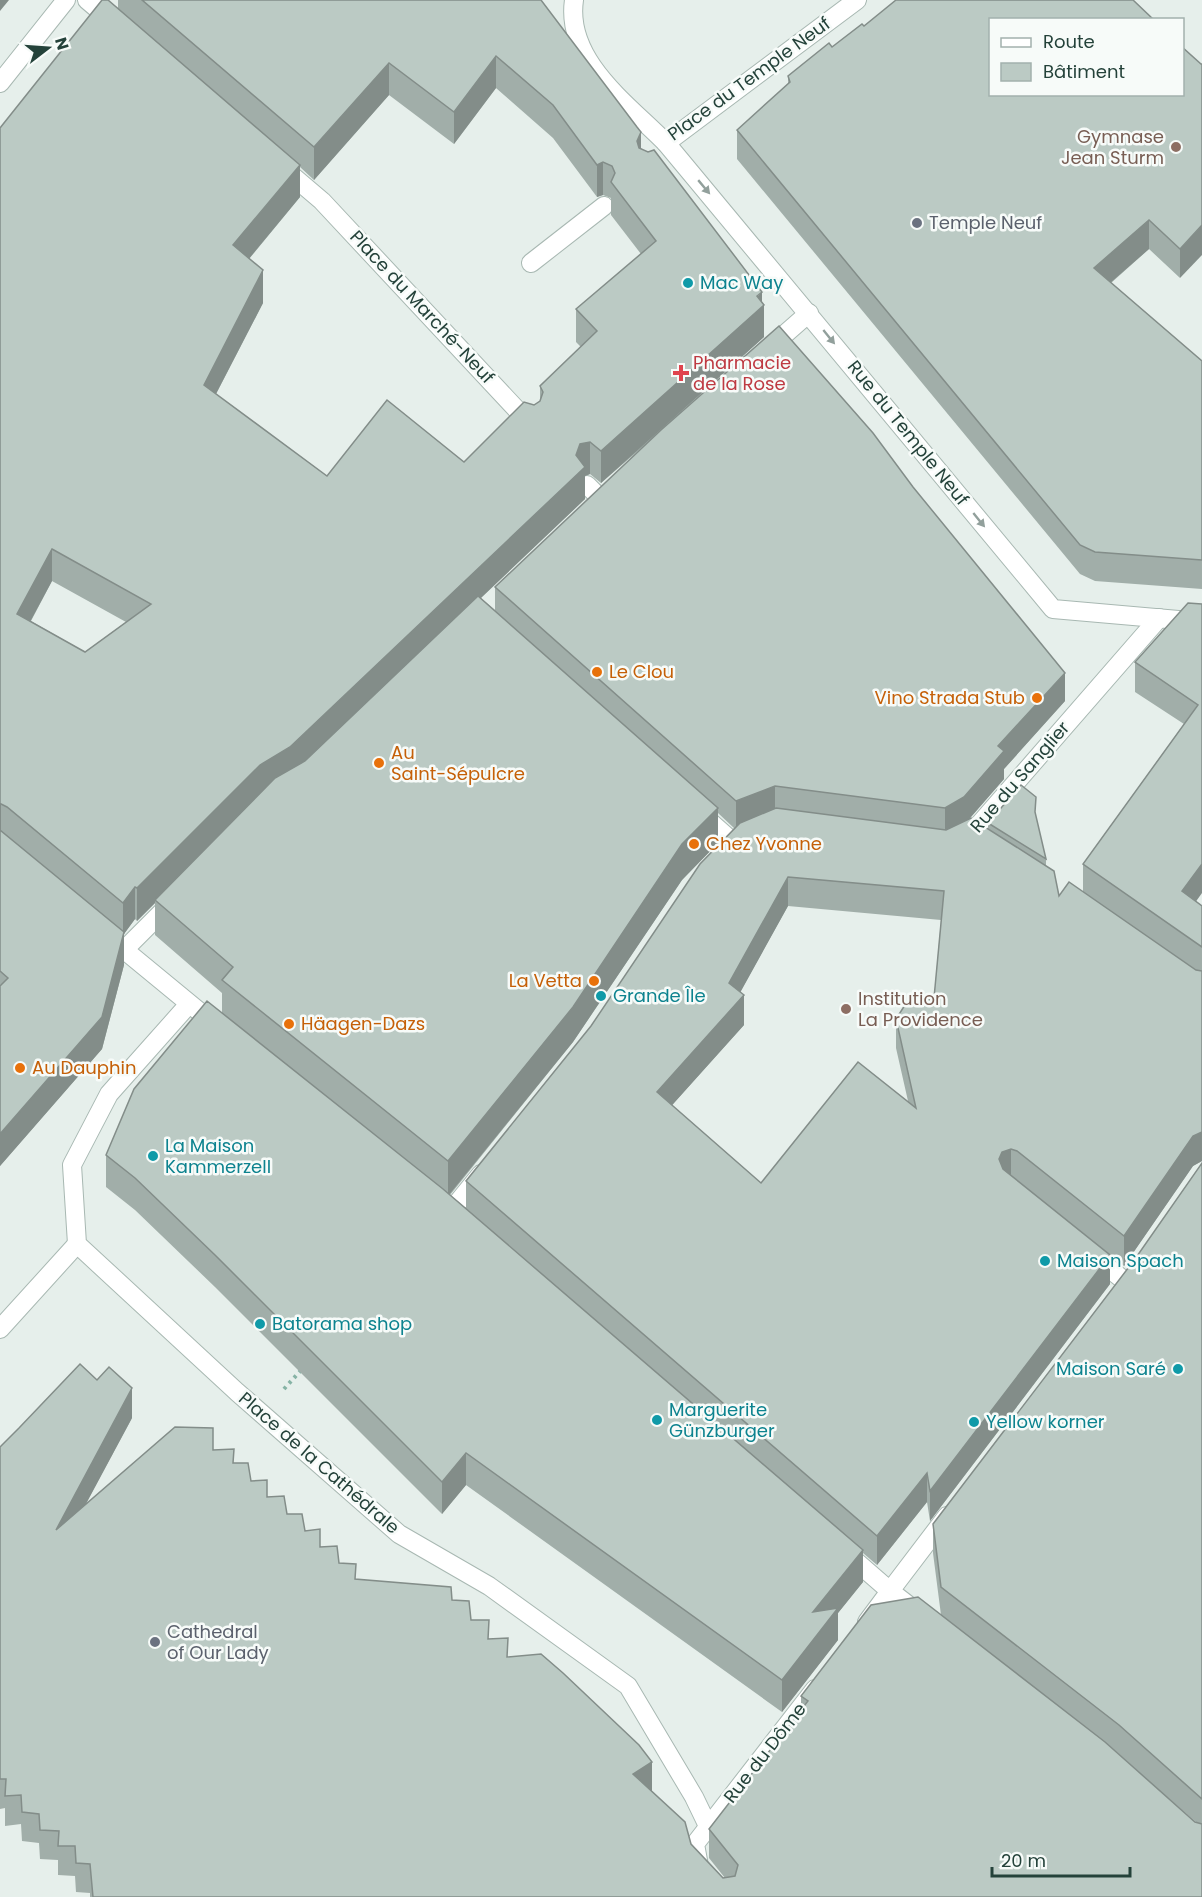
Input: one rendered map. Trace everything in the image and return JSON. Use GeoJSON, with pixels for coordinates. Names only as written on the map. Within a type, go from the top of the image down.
{"type":"FeatureCollection","features":[{"type":"Feature","properties":{"kind":"street"},"geometry":{"type":"LineString","coordinates":[[0,83],[66,0]]}},
{"type":"Feature","properties":{"kind":"street"},"geometry":{"type":"LineString","coordinates":[[87,0],[123,31]]}},
{"type":"Feature","properties":{"kind":"street","name":"Place du Temple Neuf"},"geometry":{"type":"LineString","coordinates":[[574,0],[573,9],[579,38],[589,64],[671,148],[857,0]]}},
{"type":"Feature","properties":{"kind":"street"},"geometry":{"type":"LineString","coordinates":[[657,166],[671,148]]}},
{"type":"Feature","properties":{"kind":"street","name":"Rue du Temple Neuf"},"geometry":{"type":"LineString","coordinates":[[671,148],[1053,609],[1202,622]]}},
{"type":"Feature","properties":{"kind":"street","name":"Place du Marché-Neuf"},"geometry":{"type":"LineString","coordinates":[[268,154],[322,201],[527,420]]}},
{"type":"Feature","properties":{"kind":"street"},"geometry":{"type":"LineString","coordinates":[[531,263],[604,206]]}},
{"type":"Feature","properties":{"kind":"street"},"geometry":{"type":"LineString","coordinates":[[757,359],[809,313]]}},
{"type":"Feature","properties":{"kind":"street"},"geometry":{"type":"LineString","coordinates":[[585,515],[605,495],[587,484]]}},
{"type":"Feature","properties":{"kind":"street","name":"Rue du Sanglier"},"geometry":{"type":"LineString","coordinates":[[947,848],[971,834],[1159,618]]}},
{"type":"Feature","properties":{"kind":"street"},"geometry":{"type":"LineString","coordinates":[[690,804],[734,843]]}},
{"type":"Feature","properties":{"kind":"street"},"geometry":{"type":"LineString","coordinates":[[971,834],[990,846]]}},
{"type":"Feature","properties":{"kind":"street"},"geometry":{"type":"LineString","coordinates":[[719,857],[734,843],[754,835]]}},
{"type":"Feature","properties":{"kind":"street"},"geometry":{"type":"LineString","coordinates":[[124,950],[188,885]]}},
{"type":"Feature","properties":{"kind":"street"},"geometry":{"type":"LineString","coordinates":[[88,921],[236,1041]]}},
{"type":"Feature","properties":{"kind":"street"},"geometry":{"type":"LineString","coordinates":[[0,1329],[77,1244],[72,1165],[109,1094],[189,1004]]}},
{"type":"Feature","properties":{"kind":"street"},"geometry":{"type":"LineString","coordinates":[[432,1198],[455,1216],[494,1158]]}},
{"type":"Feature","properties":{"kind":"street","name":"Place de la Cathédrale"},"geometry":{"type":"LineString","coordinates":[[77,1244],[261,1413],[399,1534],[489,1586],[628,1686],[694,1797],[708,1826]]}},
{"type":"Feature","properties":{"kind":"street"},"geometry":{"type":"LineString","coordinates":[[1081,1246],[1122,1287],[1138,1264]]}},
{"type":"Feature","properties":{"kind":"street"},"geometry":{"type":"LineString","coordinates":[[853,1641],[962,1497]]}},
{"type":"Feature","properties":{"kind":"street"},"geometry":{"type":"LineString","coordinates":[[827,1537],[935,1626]]}},
{"type":"Feature","properties":{"kind":"street","name":"Rue du Dôme"},"geometry":{"type":"LineString","coordinates":[[727,1897],[699,1866],[694,1844],[824,1678]]}},
{"type":"Feature","properties":{"kind":"path"},"geometry":{"type":"LineString","coordinates":[[261,1413],[309,1362]]}},
{"type":"Feature","properties":{"kind":"building"},"geometry":{"type":"Polygon","coordinates":[[[102,0],[108,0],[300,165],[233,245],[263,270],[204,385],[327,476],[387,400],[464,462],[524,402],[534,405],[540,401],[543,392],[540,386],[597,331],[576,309],[656,241],[611,182],[615,173],[612,166],[603,162],[597,165],[553,105],[496,56],[454,112],[389,63],[314,147],[142,0],[541,0],[641,132],[637,141],[639,148],[648,152],[654,150],[762,292],[757,296],[764,305],[601,451],[590,442],[580,444],[576,455],[585,467],[290,747],[260,765],[137,888],[135,887],[123,903],[7,807],[0,805],[0,128],[102,0]],[[52,549],[17,614],[85,652],[151,604],[52,549]]]}},
{"type":"Feature","properties":{"kind":"building"},"geometry":{"type":"Polygon","coordinates":[[[896,0],[1133,0],[1152,18],[989,18],[989,96],[1184,96],[1184,49],[1202,64],[1202,225],[1180,249],[1149,220],[1094,268],[1202,361],[1202,560],[1095,552],[1080,545],[737,130],[790,82],[788,76],[829,43],[832,47],[862,24],[864,26],[896,0]]]}},
{"type":"Feature","properties":{"kind":"building"},"geometry":{"type":"Polygon","coordinates":[[[779,326],[873,433],[913,487],[1065,673],[998,746],[1004,751],[964,797],[945,808],[775,786],[736,801],[495,587],[661,430],[779,326]]]}},
{"type":"Feature","properties":{"kind":"building"},"geometry":{"type":"Polygon","coordinates":[[[478,596],[718,808],[682,844],[573,1007],[448,1161],[222,980],[233,967],[155,900],[275,778],[305,761],[478,596]]]}},
{"type":"Feature","properties":{"kind":"building"},"geometry":{"type":"Polygon","coordinates":[[[1188,603],[1202,604],[1202,864],[1182,891],[1202,906],[1202,947],[1083,864],[1198,705],[1135,662],[1188,603]]]}},
{"type":"Feature","properties":{"kind":"building"},"geometry":{"type":"Polygon","coordinates":[[[1021,785],[1036,797],[1035,812],[1046,859],[988,823],[1021,785]]]}},
{"type":"Feature","properties":{"kind":"building"},"geometry":{"type":"Polygon","coordinates":[[[776,808],[946,830],[971,818],[1054,871],[1059,896],[1069,882],[1196,970],[1202,971],[1202,1132],[1193,1136],[1124,1236],[1017,1151],[1011,1149],[1002,1152],[999,1159],[1003,1169],[1110,1255],[930,1491],[927,1473],[877,1536],[466,1181],[591,1026],[700,864],[740,823],[776,808]],[[788,877],[729,983],[744,995],[657,1092],[761,1183],[858,1062],[916,1108],[896,1019],[905,1005],[934,998],[944,891],[788,877]]]}},
{"type":"Feature","properties":{"kind":"building"},"geometry":{"type":"Polygon","coordinates":[[[0,830],[124,932],[102,1017],[0,1134],[0,986],[8,978],[0,971],[0,830]]]}},
{"type":"Feature","properties":{"kind":"building"},"geometry":{"type":"Polygon","coordinates":[[[207,1001],[443,1189],[863,1550],[813,1612],[838,1608],[782,1680],[466,1453],[442,1482],[215,1255],[135,1178],[106,1155],[134,1089],[207,1001]]]}},
{"type":"Feature","properties":{"kind":"building"},"geometry":{"type":"Polygon","coordinates":[[[1202,1163],[1202,1799],[1119,1725],[941,1587],[933,1524],[1135,1259],[1202,1163]]]}},
{"type":"Feature","properties":{"kind":"building"},"geometry":{"type":"Polygon","coordinates":[[[80,1364],[97,1380],[109,1367],[132,1388],[56,1530],[175,1427],[213,1428],[213,1450],[234,1449],[233,1463],[248,1463],[251,1481],[267,1480],[267,1497],[284,1496],[287,1514],[302,1514],[305,1531],[320,1529],[320,1547],[337,1546],[339,1563],[356,1564],[355,1579],[451,1587],[452,1600],[469,1601],[471,1620],[489,1620],[488,1639],[508,1638],[507,1657],[541,1654],[563,1673],[639,1745],[652,1762],[633,1774],[685,1822],[691,1844],[723,1878],[735,1876],[738,1865],[709,1829],[808,1701],[801,1696],[871,1605],[918,1597],[1105,1742],[1195,1822],[1202,1824],[1202,1897],[93,1897],[90,1864],[76,1863],[75,1846],[58,1846],[59,1831],[40,1830],[39,1814],[22,1812],[21,1795],[5,1796],[6,1779],[0,1779],[0,1447],[80,1364]]]}},
{"type":"Feature","properties":{"kind":"place","name":"Gymnase Jean Sturm"},"geometry":{"type":"Point","coordinates":[1176,147]}},
{"type":"Feature","properties":{"kind":"place","name":"Temple Neuf"},"geometry":{"type":"Point","coordinates":[917,223]}},
{"type":"Feature","properties":{"kind":"place","name":"Mac Way"},"geometry":{"type":"Point","coordinates":[688,283]}},
{"type":"Feature","properties":{"kind":"place","name":"Pharmacie de la Rose"},"geometry":{"type":"Point","coordinates":[681,373]}},
{"type":"Feature","properties":{"kind":"place","name":"Le Clou"},"geometry":{"type":"Point","coordinates":[597,672]}},
{"type":"Feature","properties":{"kind":"place","name":"Vino Strada Stub"},"geometry":{"type":"Point","coordinates":[1037,698]}},
{"type":"Feature","properties":{"kind":"place","name":"Au Saint-Sépulcre"},"geometry":{"type":"Point","coordinates":[379,763]}},
{"type":"Feature","properties":{"kind":"place","name":"Chez Yvonne"},"geometry":{"type":"Point","coordinates":[694,844]}},
{"type":"Feature","properties":{"kind":"place","name":"La Vetta"},"geometry":{"type":"Point","coordinates":[594,981]}},
{"type":"Feature","properties":{"kind":"place","name":"Grande Île"},"geometry":{"type":"Point","coordinates":[601,996]}},
{"type":"Feature","properties":{"kind":"place","name":"Institution La Providence"},"geometry":{"type":"Point","coordinates":[846,1009]}},
{"type":"Feature","properties":{"kind":"place","name":"Häagen-Dazs"},"geometry":{"type":"Point","coordinates":[289,1024]}},
{"type":"Feature","properties":{"kind":"place","name":"Au Dauphin"},"geometry":{"type":"Point","coordinates":[20,1068]}},
{"type":"Feature","properties":{"kind":"place","name":"La Maison Kammerzell"},"geometry":{"type":"Point","coordinates":[153,1156]}},
{"type":"Feature","properties":{"kind":"place","name":"Maison Spach"},"geometry":{"type":"Point","coordinates":[1045,1261]}},
{"type":"Feature","properties":{"kind":"place","name":"Batorama shop"},"geometry":{"type":"Point","coordinates":[260,1324]}},
{"type":"Feature","properties":{"kind":"place","name":"Maison Saré"},"geometry":{"type":"Point","coordinates":[1178,1369]}},
{"type":"Feature","properties":{"kind":"place","name":"Marguerite Günzburger"},"geometry":{"type":"Point","coordinates":[657,1420]}},
{"type":"Feature","properties":{"kind":"place","name":"Yellow korner"},"geometry":{"type":"Point","coordinates":[974,1422]}},
{"type":"Feature","properties":{"kind":"place","name":"Cathedral of Our Lady"},"geometry":{"type":"Point","coordinates":[155,1642]}}]}
